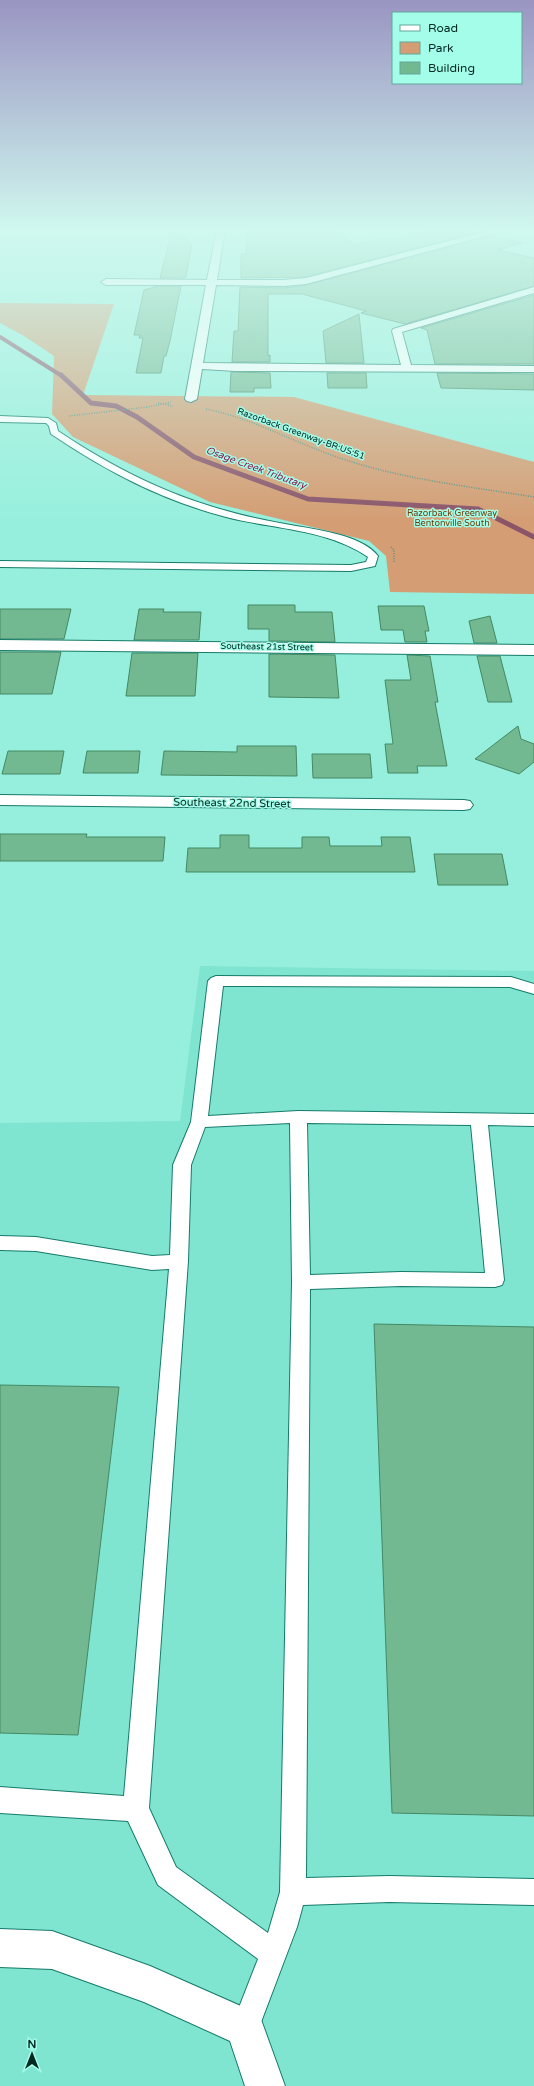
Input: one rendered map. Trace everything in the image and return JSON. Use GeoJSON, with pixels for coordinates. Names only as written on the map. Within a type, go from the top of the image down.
{"type":"FeatureCollection","features":[{"type":"Feature","properties":{"kind":"street"},"geometry":{"type":"LineString","coordinates":[[191,399],[204,326]]}},
{"type":"Feature","properties":{"kind":"street"},"geometry":{"type":"LineString","coordinates":[[407,369],[397,331],[413,326]]}},
{"type":"Feature","properties":{"kind":"street"},"geometry":{"type":"LineString","coordinates":[[197,366],[236,368],[534,369]]}},
{"type":"Feature","properties":{"kind":"street","name":"Southeast 21st Street"},"geometry":{"type":"LineString","coordinates":[[0,645],[534,650]]}},
{"type":"Feature","properties":{"kind":"street","name":"Southeast 22nd Street"},"geometry":{"type":"LineString","coordinates":[[0,800],[464,805]]}},
{"type":"Feature","properties":{"kind":"street"},"geometry":{"type":"LineString","coordinates":[[0,1948],[52,1950],[150,1985],[245,2028],[264,2086]]}},
{"type":"Feature","properties":{"kind":"lane"},"geometry":{"type":"LineString","coordinates":[[0,419],[48,421],[52,425],[54,432],[80,450],[143,485],[191,504],[260,522],[340,537],[361,546],[373,556],[371,564],[351,568],[0,564]]}},
{"type":"Feature","properties":{"kind":"lane"},"geometry":{"type":"LineString","coordinates":[[274,1954],[167,1876],[136,1809],[179,1261],[182,1165],[199,1122],[216,981],[511,982],[534,989]]}},
{"type":"Feature","properties":{"kind":"lane"},"geometry":{"type":"LineString","coordinates":[[199,1122],[298,1117],[534,1120]]}},
{"type":"Feature","properties":{"kind":"lane"},"geometry":{"type":"LineString","coordinates":[[245,2028],[284,1927],[293,1892],[301,1282],[298,1117]]}},
{"type":"Feature","properties":{"kind":"lane"},"geometry":{"type":"LineString","coordinates":[[301,1282],[401,1279],[495,1280],[479,1119]]}},
{"type":"Feature","properties":{"kind":"lane"},"geometry":{"type":"LineString","coordinates":[[0,1242],[36,1244],[152,1263],[179,1261]]}},
{"type":"Feature","properties":{"kind":"lane"},"geometry":{"type":"LineString","coordinates":[[0,1800],[136,1809]]}},
{"type":"Feature","properties":{"kind":"lane"},"geometry":{"type":"LineString","coordinates":[[293,1892],[389,1889],[534,1892]]}},
{"type":"Feature","properties":{"kind":"path"},"geometry":{"type":"LineString","coordinates":[[69,422],[66,417],[139,408],[158,403],[174,407]]}},
{"type":"Feature","properties":{"kind":"path","name":"Razorback Greenway-BR:US:51"},"geometry":{"type":"LineString","coordinates":[[206,409],[252,423],[355,463],[416,478],[534,497]]}},
{"type":"Feature","properties":{"kind":"path"},"geometry":{"type":"LineString","coordinates":[[389,546],[394,550],[395,559],[393,566]]}},
{"type":"Feature","properties":{"kind":"shaded area"},"geometry":{"type":"Polygon","coordinates":[[[200,966],[534,971],[534,2086],[0,2086],[0,1123],[180,1121],[200,966]]]}},
{"type":"Feature","properties":{"kind":"green space","name":"Razorback Greenway Bentonville South"},"geometry":{"type":"Polygon","coordinates":[[[6,326],[106,326],[83,395],[294,397],[534,462],[534,594],[390,592],[386,556],[369,541],[210,502],[73,437],[52,414],[54,356],[6,326]]]}},
{"type":"Feature","properties":{"kind":"building"},"geometry":{"type":"Polygon","coordinates":[[[136,326],[173,326],[166,356],[164,356],[161,373],[136,373],[143,338],[139,338],[140,335],[134,335],[136,326]]]}},
{"type":"Feature","properties":{"kind":"building"},"geometry":{"type":"Polygon","coordinates":[[[238,326],[268,326],[268,356],[270,355],[270,362],[232,362],[234,331],[238,331],[238,326]]]}},
{"type":"Feature","properties":{"kind":"building"},"geometry":{"type":"Polygon","coordinates":[[[333,326],[360,326],[364,363],[326,363],[323,331],[333,326]]]}},
{"type":"Feature","properties":{"kind":"building"},"geometry":{"type":"Polygon","coordinates":[[[427,326],[534,326],[534,364],[435,364],[427,330],[421,328],[427,326]]]}},
{"type":"Feature","properties":{"kind":"building"},"geometry":{"type":"Polygon","coordinates":[[[231,372],[270,373],[271,388],[254,388],[254,392],[230,392],[231,372]]]}},
{"type":"Feature","properties":{"kind":"building"},"geometry":{"type":"Polygon","coordinates":[[[327,373],[366,373],[367,388],[328,388],[327,373]]]}},
{"type":"Feature","properties":{"kind":"building"},"geometry":{"type":"Polygon","coordinates":[[[437,373],[534,374],[534,390],[441,388],[437,373]]]}},
{"type":"Feature","properties":{"kind":"building"},"geometry":{"type":"Polygon","coordinates":[[[248,605],[295,605],[295,612],[332,612],[335,642],[269,641],[269,629],[248,629],[248,605]]]}},
{"type":"Feature","properties":{"kind":"building"},"geometry":{"type":"Polygon","coordinates":[[[378,606],[424,606],[429,631],[425,631],[427,642],[405,642],[403,630],[381,630],[378,606]]]}},
{"type":"Feature","properties":{"kind":"building"},"geometry":{"type":"Polygon","coordinates":[[[0,609],[71,609],[64,639],[0,639],[0,609]]]}},
{"type":"Feature","properties":{"kind":"building"},"geometry":{"type":"Polygon","coordinates":[[[139,609],[164,609],[163,612],[201,612],[199,640],[134,640],[139,609]]]}},
{"type":"Feature","properties":{"kind":"building"},"geometry":{"type":"Polygon","coordinates":[[[490,616],[497,643],[474,643],[469,621],[490,616]]]}},
{"type":"Feature","properties":{"kind":"building"},"geometry":{"type":"Polygon","coordinates":[[[0,652],[61,652],[52,694],[0,694],[0,652]]]}},
{"type":"Feature","properties":{"kind":"building"},"geometry":{"type":"Polygon","coordinates":[[[132,653],[198,653],[195,696],[126,696],[132,653]]]}},
{"type":"Feature","properties":{"kind":"building"},"geometry":{"type":"Polygon","coordinates":[[[269,654],[335,655],[339,698],[269,697],[269,654]]]}},
{"type":"Feature","properties":{"kind":"building"},"geometry":{"type":"Polygon","coordinates":[[[407,655],[430,656],[438,702],[435,702],[447,766],[417,766],[418,773],[388,773],[385,744],[393,744],[385,680],[411,680],[407,655]]]}},
{"type":"Feature","properties":{"kind":"building"},"geometry":{"type":"Polygon","coordinates":[[[477,656],[500,656],[512,702],[488,702],[477,656]]]}},
{"type":"Feature","properties":{"kind":"building"},"geometry":{"type":"Polygon","coordinates":[[[518,726],[521,739],[534,744],[534,762],[519,774],[475,759],[518,726]]]}},
{"type":"Feature","properties":{"kind":"building"},"geometry":{"type":"Polygon","coordinates":[[[237,746],[296,746],[297,776],[161,775],[164,751],[237,752],[237,746]]]}},
{"type":"Feature","properties":{"kind":"building"},"geometry":{"type":"Polygon","coordinates":[[[8,751],[64,751],[60,774],[2,774],[8,751]]]}},
{"type":"Feature","properties":{"kind":"building"},"geometry":{"type":"Polygon","coordinates":[[[87,751],[140,751],[138,773],[83,773],[87,751]]]}},
{"type":"Feature","properties":{"kind":"building"},"geometry":{"type":"Polygon","coordinates":[[[312,754],[370,754],[372,778],[313,778],[312,754]]]}},
{"type":"Feature","properties":{"kind":"building"},"geometry":{"type":"Polygon","coordinates":[[[0,834],[87,834],[86,837],[165,837],[163,861],[0,861],[0,834]]]}},
{"type":"Feature","properties":{"kind":"building"},"geometry":{"type":"Polygon","coordinates":[[[220,835],[249,835],[249,848],[302,848],[302,837],[329,837],[330,846],[382,846],[381,837],[410,837],[415,872],[186,872],[188,848],[220,848],[220,835]]]}},
{"type":"Feature","properties":{"kind":"building"},"geometry":{"type":"Polygon","coordinates":[[[434,854],[502,854],[508,885],[438,885],[434,854]]]}},
{"type":"Feature","properties":{"kind":"building"},"geometry":{"type":"Polygon","coordinates":[[[374,1324],[534,1327],[534,1816],[392,1813],[374,1324]]]}},
{"type":"Feature","properties":{"kind":"building"},"geometry":{"type":"Polygon","coordinates":[[[0,1385],[119,1387],[78,1735],[0,1733],[0,1385]]]}},
{"type":"Feature","properties":{"kind":"waterway","name":"Osage Creek Tributary"},"geometry":{"type":"LineString","coordinates":[[0,337],[62,376]]}},
{"type":"Feature","properties":{"kind":"waterway","name":"Osage Creek Tributary"},"geometry":{"type":"LineString","coordinates":[[61,375],[91,403],[116,406],[137,417],[194,457],[308,499],[478,509],[534,537]]}}]}
